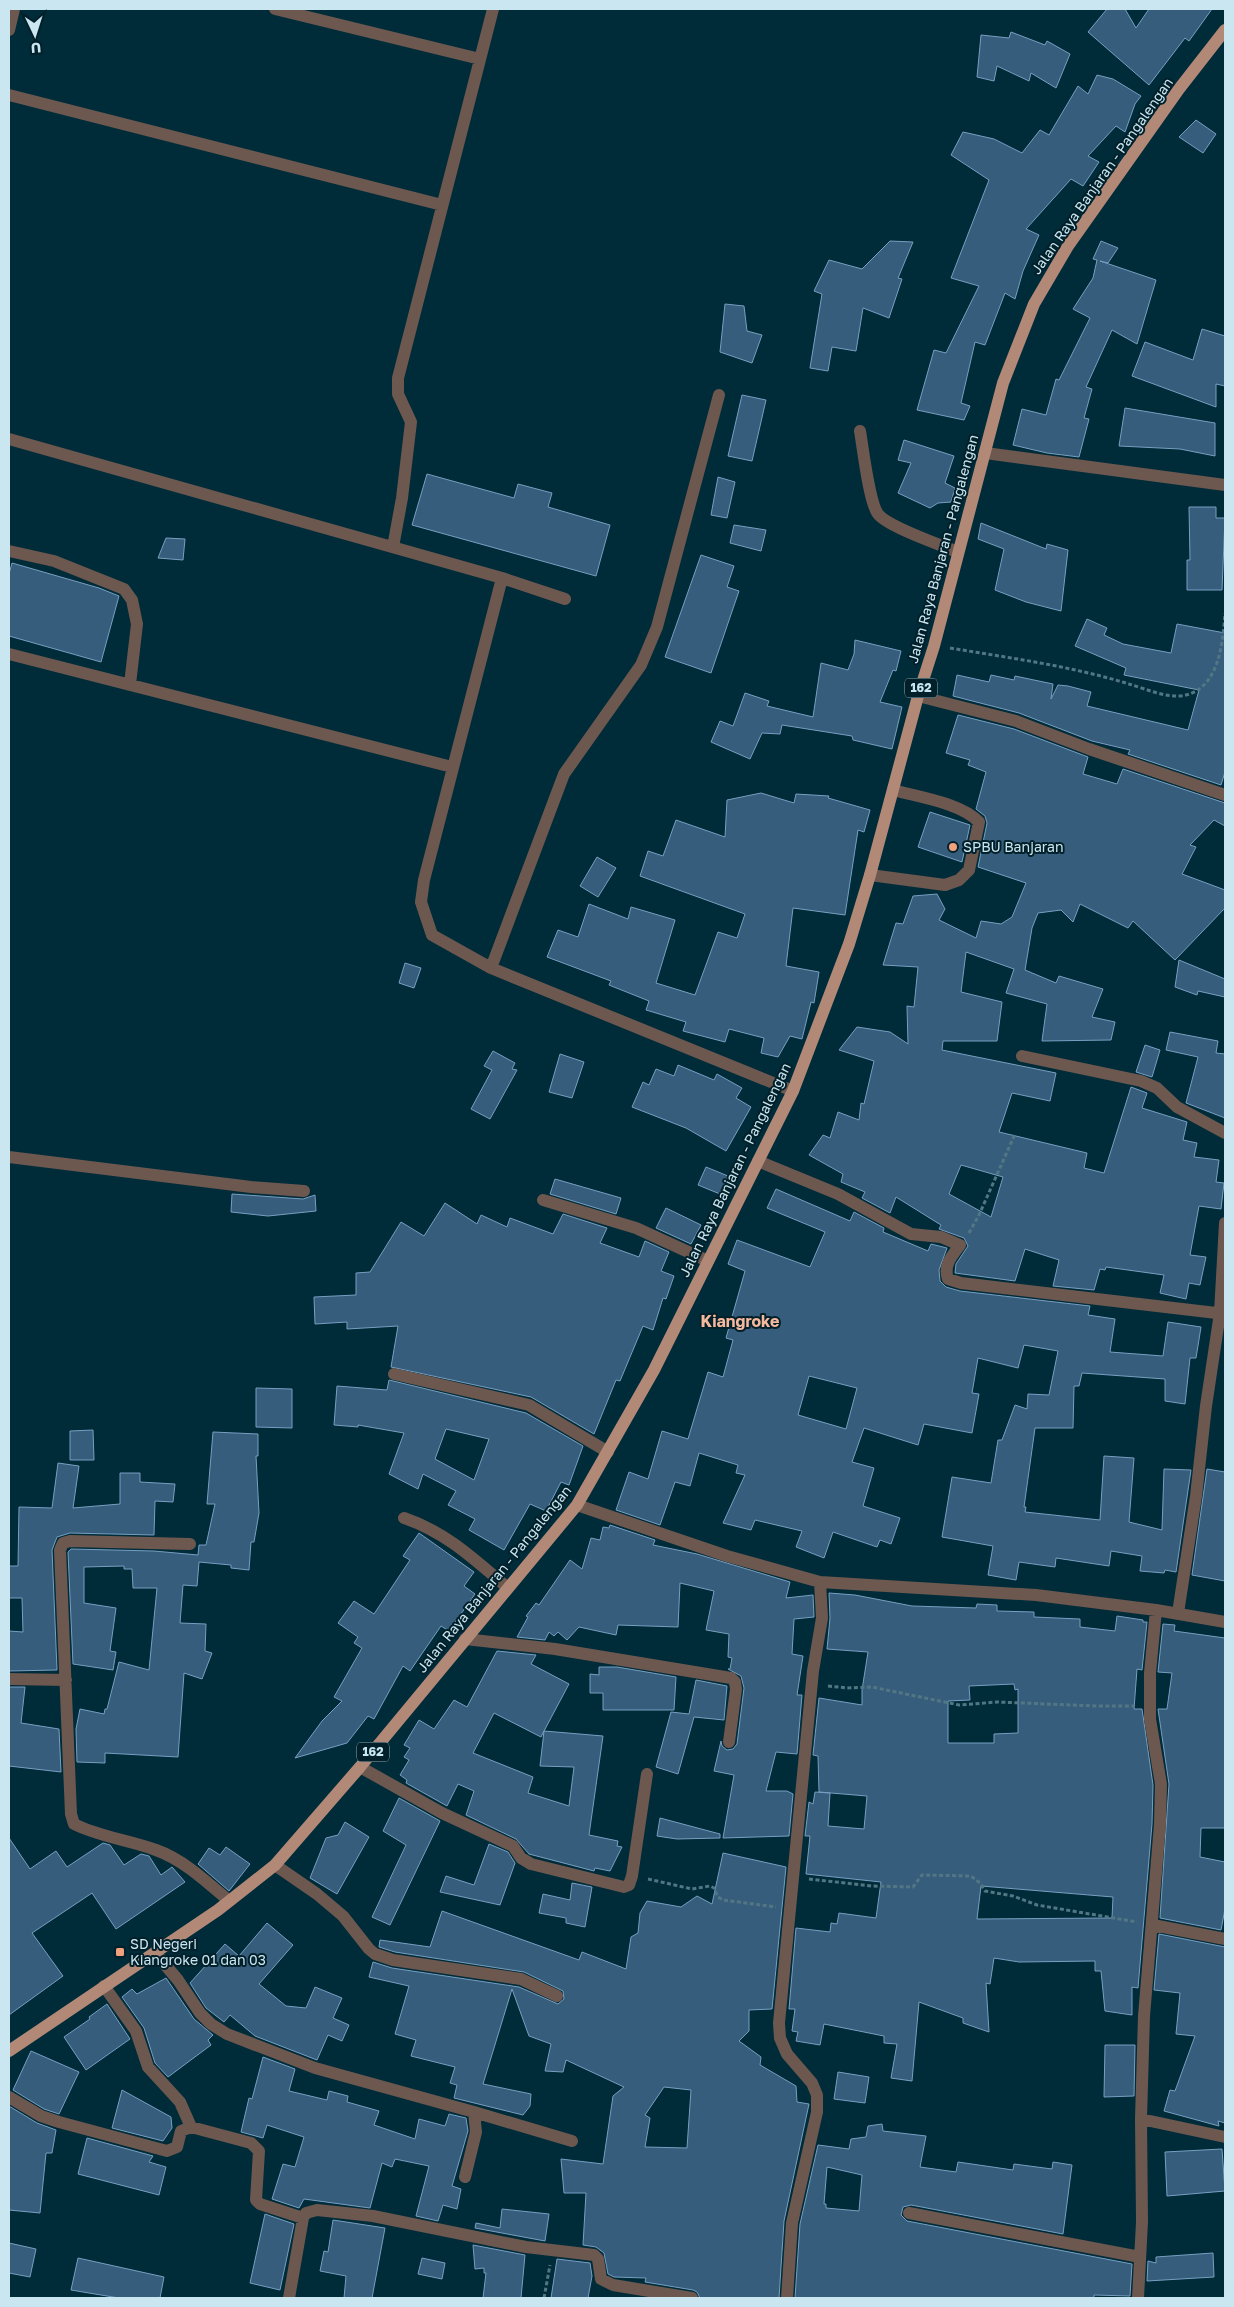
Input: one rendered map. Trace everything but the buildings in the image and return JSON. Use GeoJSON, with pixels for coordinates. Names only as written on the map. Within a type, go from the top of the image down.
{"type":"FeatureCollection","features":[{"type":"Feature","properties":{"kind":"main road","name":"Jalan Raya Banjaran - Pangalengan"},"geometry":{"type":"LineString","coordinates":[[9,2051],[104,1986],[156,1954],[276,1865],[360,1767],[577,1505],[654,1370],[794,1091],[849,944],[870,875],[918,696],[934,646],[1003,383],[1034,304],[1049,277],[1179,90],[1225,30]]}},
{"type":"Feature","properties":{"kind":"street"},"geometry":{"type":"LineString","coordinates":[[9,30],[14,9]]}},
{"type":"Feature","properties":{"kind":"street"},"geometry":{"type":"LineString","coordinates":[[275,9],[480,60]]}},
{"type":"Feature","properties":{"kind":"street"},"geometry":{"type":"LineString","coordinates":[[393,548],[402,498],[411,422],[398,394],[398,378],[493,9]]}},
{"type":"Feature","properties":{"kind":"street"},"geometry":{"type":"LineString","coordinates":[[9,95],[442,204]]}},
{"type":"Feature","properties":{"kind":"street"},"geometry":{"type":"LineString","coordinates":[[491,968],[564,774],[641,664],[657,628],[719,395]]}},
{"type":"Feature","properties":{"kind":"street"},"geometry":{"type":"LineString","coordinates":[[860,431],[873,501],[878,514],[890,523],[958,552]]}},
{"type":"Feature","properties":{"kind":"street"},"geometry":{"type":"LineString","coordinates":[[9,439],[502,578],[565,599]]}},
{"type":"Feature","properties":{"kind":"street"},"geometry":{"type":"LineString","coordinates":[[985,453],[1225,486]]}},
{"type":"Feature","properties":{"kind":"street"},"geometry":{"type":"LineString","coordinates":[[9,551],[54,561],[124,588],[132,600],[137,624],[130,684]]}},
{"type":"Feature","properties":{"kind":"street"},"geometry":{"type":"LineString","coordinates":[[502,578],[424,880],[421,902],[432,935],[491,968],[794,1091]]}},
{"type":"Feature","properties":{"kind":"street"},"geometry":{"type":"LineString","coordinates":[[9,654],[452,767]]}},
{"type":"Feature","properties":{"kind":"street"},"geometry":{"type":"LineString","coordinates":[[918,696],[1016,722],[1089,750],[1225,795]]}},
{"type":"Feature","properties":{"kind":"street"},"geometry":{"type":"LineString","coordinates":[[870,875],[945,885],[959,880],[969,870],[980,822],[972,815],[960,809],[893,790]]}},
{"type":"Feature","properties":{"kind":"street"},"geometry":{"type":"LineString","coordinates":[[1022,1056],[1141,1081],[1157,1088],[1177,1106],[1225,1133]]}},
{"type":"Feature","properties":{"kind":"street"},"geometry":{"type":"LineString","coordinates":[[9,1157],[251,1187],[304,1191]]}},
{"type":"Feature","properties":{"kind":"street"},"geometry":{"type":"LineString","coordinates":[[758,1161],[838,1194],[910,1234],[942,1237],[960,1245],[947,1265],[948,1279],[961,1283],[1222,1313]]}},
{"type":"Feature","properties":{"kind":"street"},"geometry":{"type":"LineString","coordinates":[[543,1200],[636,1228],[708,1261]]}},
{"type":"Feature","properties":{"kind":"street"},"geometry":{"type":"LineString","coordinates":[[1178,1613],[1196,1496],[1206,1406],[1222,1313],[1225,1223]]}},
{"type":"Feature","properties":{"kind":"street"},"geometry":{"type":"LineString","coordinates":[[394,1374],[529,1405],[608,1452]]}},
{"type":"Feature","properties":{"kind":"street"},"geometry":{"type":"LineString","coordinates":[[577,1505],[727,1556],[820,1582],[1036,1596],[1178,1613],[1225,1622]]}},
{"type":"Feature","properties":{"kind":"street"},"geometry":{"type":"LineString","coordinates":[[404,1518],[427,1526],[445,1536],[508,1588]]}},
{"type":"Feature","properties":{"kind":"street"},"geometry":{"type":"LineString","coordinates":[[190,1544],[132,1541],[64,1543],[60,1550],[71,1814],[74,1824],[86,1830],[158,1851],[204,1879],[229,1901]]}},
{"type":"Feature","properties":{"kind":"street"},"geometry":{"type":"LineString","coordinates":[[787,2298],[792,2223],[817,2112],[817,2095],[812,2083],[787,2054],[780,2038],[779,2023],[812,1684],[822,1618],[820,1582]]}},
{"type":"Feature","properties":{"kind":"street"},"geometry":{"type":"LineString","coordinates":[[1138,2298],[1142,2188],[1141,2119],[1144,2016],[1153,1925],[1161,1784],[1159,1762],[1153,1748],[1150,1719],[1152,1705],[1150,1673],[1156,1610]]}},
{"type":"Feature","properties":{"kind":"street"},"geometry":{"type":"LineString","coordinates":[[465,1639],[556,1649],[731,1678],[735,1682],[736,1689],[729,1742]]}},
{"type":"Feature","properties":{"kind":"street"},"geometry":{"type":"LineString","coordinates":[[9,1679],[66,1680]]}},
{"type":"Feature","properties":{"kind":"street"},"geometry":{"type":"LineString","coordinates":[[360,1767],[442,1813],[513,1846],[521,1858],[532,1864],[624,1887],[629,1885],[632,1876],[647,1774]]}},
{"type":"Feature","properties":{"kind":"street"},"geometry":{"type":"LineString","coordinates":[[276,1865],[317,1894],[343,1916],[375,1954],[393,1960],[521,1979],[557,1996]]}},
{"type":"Feature","properties":{"kind":"street"},"geometry":{"type":"LineString","coordinates":[[1153,1925],[1225,1939]]}},
{"type":"Feature","properties":{"kind":"street"},"geometry":{"type":"LineString","coordinates":[[156,1954],[178,1980],[200,2013],[210,2024],[227,2034],[315,2068],[572,2141]]}},
{"type":"Feature","properties":{"kind":"street"},"geometry":{"type":"LineString","coordinates":[[104,1986],[136,2031],[148,2067],[180,2102],[190,2127]]}},
{"type":"Feature","properties":{"kind":"street"},"geometry":{"type":"LineString","coordinates":[[9,2097],[41,2116],[167,2151],[177,2146],[181,2131],[190,2127],[251,2143],[256,2147],[258,2156],[256,2200],[260,2204],[303,2218]]}},
{"type":"Feature","properties":{"kind":"street"},"geometry":{"type":"LineString","coordinates":[[465,2177],[476,2132],[474,2112]]}},
{"type":"Feature","properties":{"kind":"street"},"geometry":{"type":"LineString","coordinates":[[1141,2119],[1225,2137]]}},
{"type":"Feature","properties":{"kind":"street"},"geometry":{"type":"LineString","coordinates":[[288,2298],[303,2218],[306,2213],[317,2210],[373,2216],[526,2247],[596,2256],[601,2279],[612,2285],[692,2298]]}},
{"type":"Feature","properties":{"kind":"street"},"geometry":{"type":"LineString","coordinates":[[909,2213],[1140,2257]]}},
{"type":"Feature","properties":{"kind":"path"},"geometry":{"type":"LineString","coordinates":[[934,646],[1089,671],[1168,696],[1191,694],[1208,682],[1218,660],[1225,613]]}},
{"type":"Feature","properties":{"kind":"path"},"geometry":{"type":"LineString","coordinates":[[960,1245],[979,1215],[1015,1134]]}},
{"type":"Feature","properties":{"kind":"path"},"geometry":{"type":"LineString","coordinates":[[812,1684],[847,1688],[872,1687],[958,1705],[997,1702],[1098,1706],[1152,1705]]}},
{"type":"Feature","properties":{"kind":"path"},"geometry":{"type":"LineString","coordinates":[[793,1878],[890,1887],[913,1887],[922,1875],[971,1876],[976,1878],[985,1891],[1013,1896],[1037,1905],[1153,1925]]}},
{"type":"Feature","properties":{"kind":"path"},"geometry":{"type":"LineString","coordinates":[[632,1876],[692,1889],[710,1886],[714,1888],[718,1897],[723,1900],[791,1910]]}},
{"type":"Feature","properties":{"kind":"path"},"geometry":{"type":"LineString","coordinates":[[544,2298],[552,2250]]}},
{"type":"Feature","properties":{"kind":"place","name":"SPBU Banjaran"},"geometry":{"type":"Point","coordinates":[953,847]}},
{"type":"Feature","properties":{"kind":"place","name":"SD Negeri Kiangroke 01 dan 03"},"geometry":{"type":"Point","coordinates":[120,1952]}},
{"type":"Feature","properties":{"kind":"district","name":"Kiangroke"},"geometry":{"type":"Point","coordinates":[740,1321]}}]}
